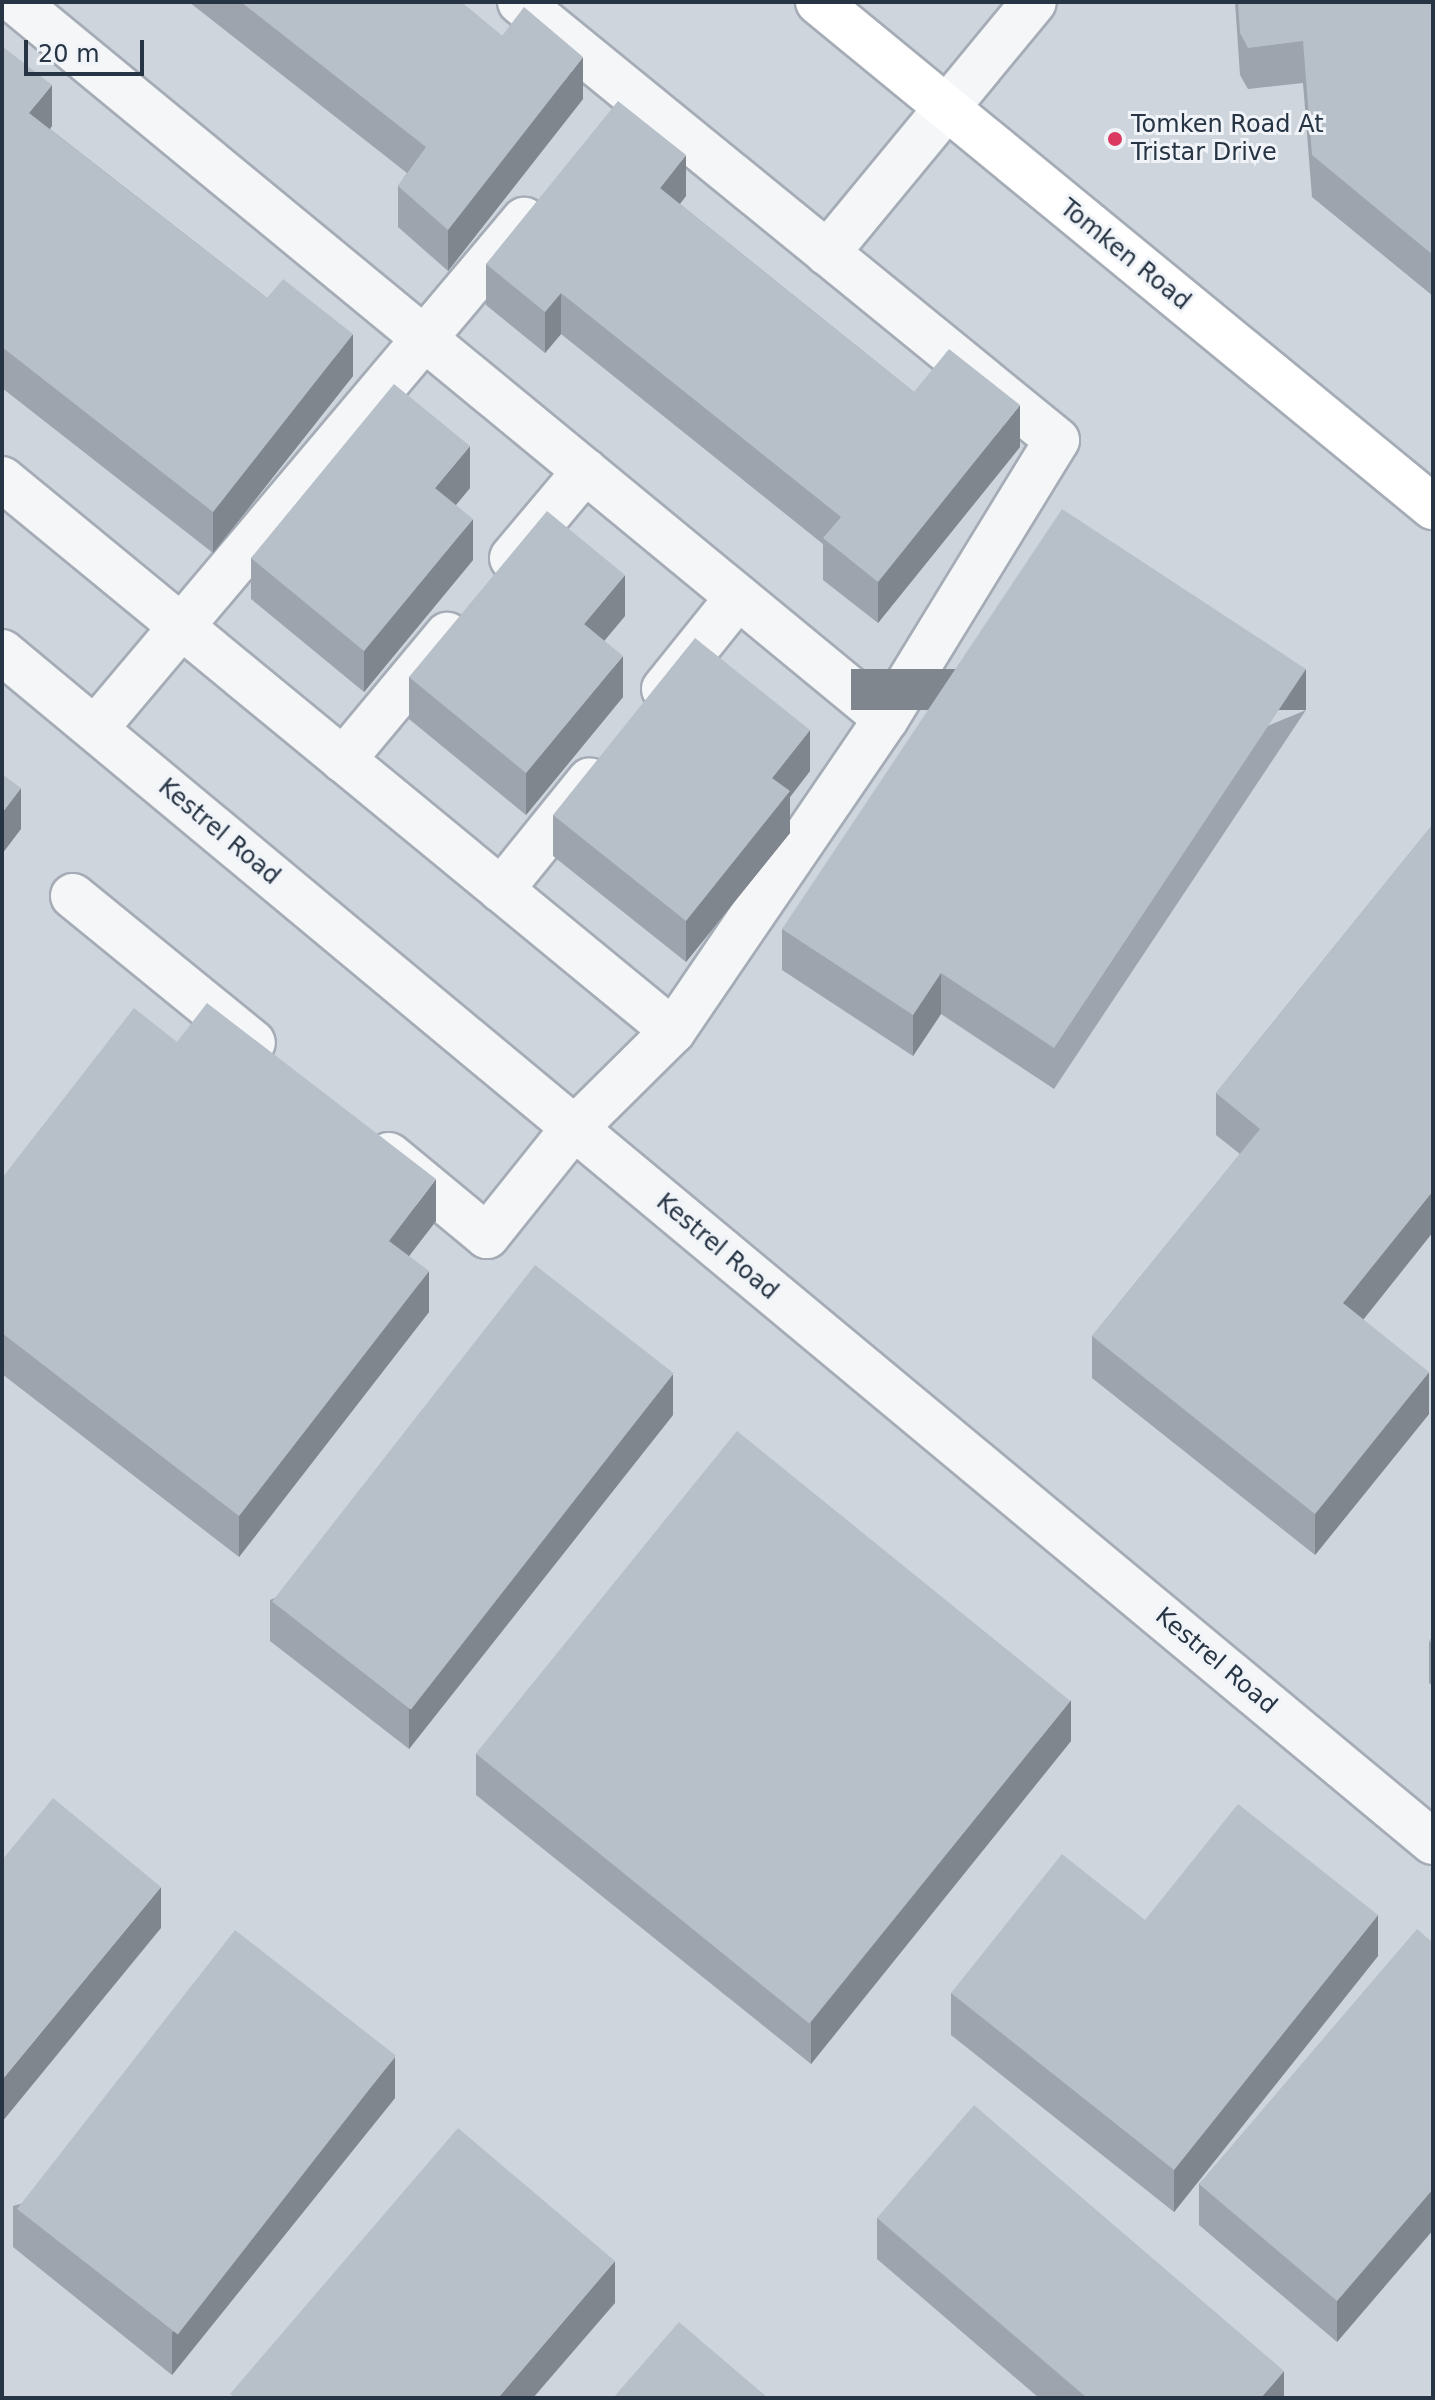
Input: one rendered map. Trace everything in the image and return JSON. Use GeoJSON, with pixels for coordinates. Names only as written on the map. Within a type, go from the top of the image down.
{"type":"FeatureCollection","features":[{"type":"Feature","properties":{"kind":"main road","name":"Tomken Road"},"geometry":{"type":"LineString","coordinates":[[818,2],[1433,507]]}},
{"type":"Feature","properties":{"kind":"street"},"geometry":{"type":"LineString","coordinates":[[16,2],[886,719]]}},
{"type":"Feature","properties":{"kind":"street"},"geometry":{"type":"LineString","coordinates":[[353,1126],[487,1236],[577,1130],[673,1031],[886,719],[1057,440],[520,2]]}},
{"type":"Feature","properties":{"kind":"street"},"geometry":{"type":"LineString","coordinates":[[827,253],[943,105],[1034,2]]}},
{"type":"Feature","properties":{"kind":"street"},"geometry":{"type":"LineString","coordinates":[[602,128],[631,93]]}},
{"type":"Feature","properties":{"kind":"street"},"geometry":{"type":"LineString","coordinates":[[95,729],[178,624],[552,186]]}},
{"type":"Feature","properties":{"kind":"street"},"geometry":{"type":"LineString","coordinates":[[343,760],[585,471]]}},
{"type":"Feature","properties":{"kind":"street"},"geometry":{"type":"LineString","coordinates":[[2,479],[673,1031]]}},
{"type":"Feature","properties":{"kind":"street"},"geometry":{"type":"LineString","coordinates":[[501,890],[738,597]]}},
{"type":"Feature","properties":{"kind":"street","name":"Kestrel Road"},"geometry":{"type":"LineString","coordinates":[[2,652],[1433,1842]]}},
{"type":"Feature","properties":{"kind":"street"},"geometry":{"type":"LineString","coordinates":[[73,896],[280,1066]]}},
{"type":"Feature","properties":{"kind":"shaded area"},"geometry":{"type":"Polygon","coordinates":[[[2,2],[1433,2],[1433,2398],[2,2398],[2,2]]]}},
{"type":"Feature","properties":{"kind":"building"},"geometry":{"type":"Polygon","coordinates":[[[241,2],[461,2],[502,36],[524,7],[583,57],[448,230],[398,186],[426,147],[241,2]]]}},
{"type":"Feature","properties":{"kind":"building"},"geometry":{"type":"Polygon","coordinates":[[[1238,2],[1433,2],[1433,255],[1312,155],[1303,41],[1248,48],[1240,33],[1238,2]]]}},
{"type":"Feature","properties":{"kind":"building"},"geometry":{"type":"Polygon","coordinates":[[[2,46],[52,85],[29,113],[267,298],[283,279],[353,334],[213,512],[2,347],[2,46]]]}},
{"type":"Feature","properties":{"kind":"building"},"geometry":{"type":"Polygon","coordinates":[[[618,101],[686,155],[660,188],[914,392],[949,349],[1020,405],[878,582],[823,538],[841,517],[561,293],[545,312],[486,264],[618,101]]]}},
{"type":"Feature","properties":{"kind":"building"},"geometry":{"type":"Polygon","coordinates":[[[394,384],[470,446],[435,488],[473,519],[364,651],[251,558],[394,384]]]}},
{"type":"Feature","properties":{"kind":"building"},"geometry":{"type":"Polygon","coordinates":[[[1062,509],[1306,669],[1054,1048],[941,973],[913,1015],[782,929],[1062,509]]]}},
{"type":"Feature","properties":{"kind":"building"},"geometry":{"type":"Polygon","coordinates":[[[547,511],[625,575],[584,624],[623,656],[526,773],[409,677],[547,511]]]}},
{"type":"Feature","properties":{"kind":"building"},"geometry":{"type":"Polygon","coordinates":[[[695,638],[810,730],[772,778],[790,791],[686,921],[553,815],[695,638]]]}},
{"type":"Feature","properties":{"kind":"building"},"geometry":{"type":"Polygon","coordinates":[[[2,774],[21,788],[2,813],[2,774]]]}},
{"type":"Feature","properties":{"kind":"building"},"geometry":{"type":"Polygon","coordinates":[[[1433,824],[1433,1191],[1343,1303],[1429,1372],[1315,1514],[1092,1336],[1260,1129],[1216,1093],[1433,824]]]}},
{"type":"Feature","properties":{"kind":"building"},"geometry":{"type":"Polygon","coordinates":[[[207,1003],[436,1179],[389,1241],[429,1271],[239,1516],[2,1333],[2,1178],[134,1008],[177,1042],[207,1003]]]}},
{"type":"Feature","properties":{"kind":"building"},"geometry":{"type":"Polygon","coordinates":[[[535,1265],[674,1373],[411,1710],[272,1601],[535,1265]]]}},
{"type":"Feature","properties":{"kind":"building"},"geometry":{"type":"Polygon","coordinates":[[[737,1431],[1070,1701],[809,2023],[476,1754],[737,1431]]]}},
{"type":"Feature","properties":{"kind":"building"},"geometry":{"type":"Polygon","coordinates":[[[53,1798],[161,1887],[2,2080],[2,1860],[53,1798]]]}},
{"type":"Feature","properties":{"kind":"building"},"geometry":{"type":"Polygon","coordinates":[[[1238,1804],[1378,1915],[1174,2170],[951,1993],[1062,1854],[1145,1920],[1238,1804]]]}},
{"type":"Feature","properties":{"kind":"building"},"geometry":{"type":"Polygon","coordinates":[[[1417,1929],[1433,1943],[1433,2189],[1337,2301],[1199,2184],[1417,1929]]]}},
{"type":"Feature","properties":{"kind":"building"},"geometry":{"type":"Polygon","coordinates":[[[235,1930],[396,2056],[178,2335],[17,2209],[235,1930]]]}},
{"type":"Feature","properties":{"kind":"building"},"geometry":{"type":"Polygon","coordinates":[[[974,2105],[1284,2371],[1261,2398],[1087,2398],[877,2218],[974,2105]]]}},
{"type":"Feature","properties":{"kind":"building"},"geometry":{"type":"Polygon","coordinates":[[[458,2128],[615,2261],[498,2398],[235,2398],[230,2394],[458,2128]]]}},
{"type":"Feature","properties":{"kind":"building"},"geometry":{"type":"Polygon","coordinates":[[[679,2322],[768,2398],[613,2398],[679,2322]]]}},
{"type":"Feature","properties":{"kind":"place","name":"Tomken Road At Tristar Drive"},"geometry":{"type":"Point","coordinates":[1115,139]}}]}
